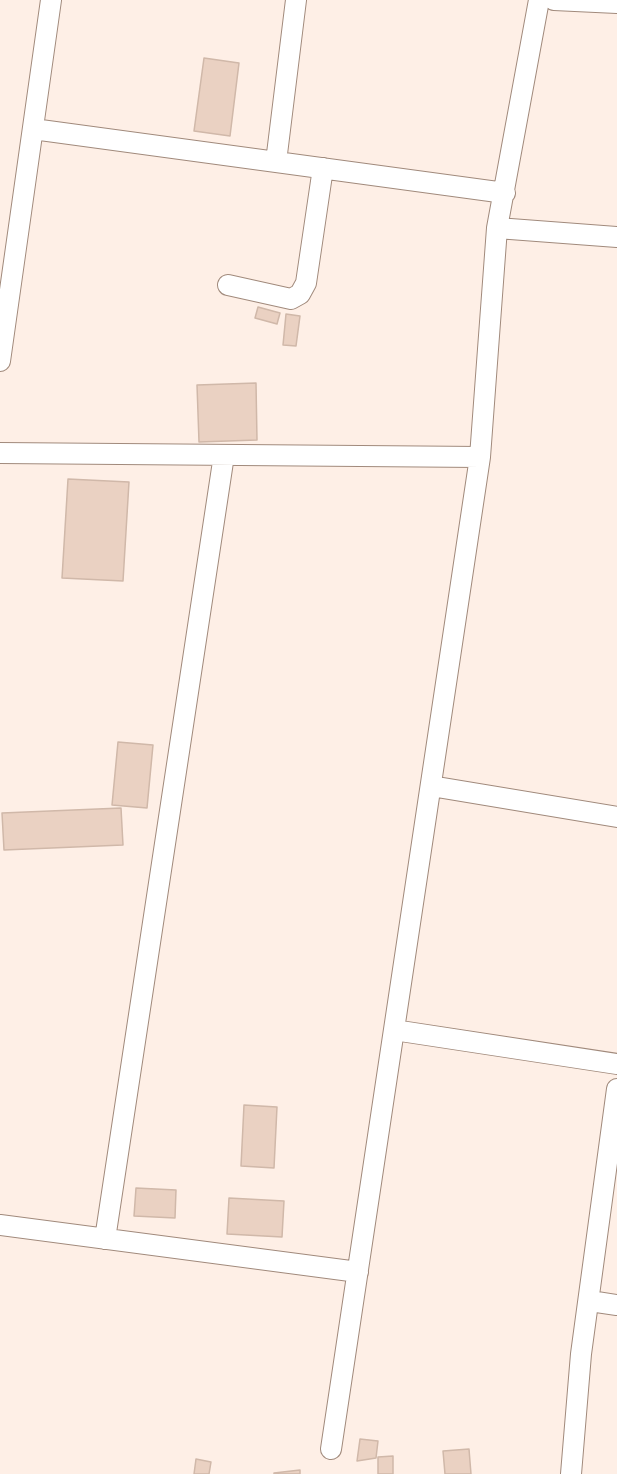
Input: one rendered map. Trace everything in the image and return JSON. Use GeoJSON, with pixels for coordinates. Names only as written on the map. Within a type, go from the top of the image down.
{"type":"FeatureCollection","features":[{"type":"Feature","properties":{"kind":"street"},"geometry":{"type":"LineString","coordinates":[[0,361],[51,0]]}},
{"type":"Feature","properties":{"kind":"street"},"geometry":{"type":"LineString","coordinates":[[276,162],[296,0]]}},
{"type":"Feature","properties":{"kind":"street"},"geometry":{"type":"LineString","coordinates":[[332,1449],[480,457],[497,228],[539,0]]}},
{"type":"Feature","properties":{"kind":"street"},"geometry":{"type":"LineString","coordinates":[[554,0],[617,3]]}},
{"type":"Feature","properties":{"kind":"street"},"geometry":{"type":"LineString","coordinates":[[33,129],[505,193]]}},
{"type":"Feature","properties":{"kind":"street"},"geometry":{"type":"LineString","coordinates":[[228,285],[291,298],[300,294],[306,283],[323,168]]}},
{"type":"Feature","properties":{"kind":"street"},"geometry":{"type":"LineString","coordinates":[[497,228],[617,237]]}},
{"type":"Feature","properties":{"kind":"street"},"geometry":{"type":"LineString","coordinates":[[0,453],[480,457]]}},
{"type":"Feature","properties":{"kind":"street"},"geometry":{"type":"LineString","coordinates":[[105,1239],[224,455]]}},
{"type":"Feature","properties":{"kind":"street"},"geometry":{"type":"LineString","coordinates":[[431,786],[617,817]]}},
{"type":"Feature","properties":{"kind":"street"},"geometry":{"type":"LineString","coordinates":[[394,1030],[617,1064]]}},
{"type":"Feature","properties":{"kind":"street"},"geometry":{"type":"LineString","coordinates":[[571,1474],[581,1354],[617,1089]]}},
{"type":"Feature","properties":{"kind":"street"},"geometry":{"type":"LineString","coordinates":[[0,1226],[358,1272]]}},
{"type":"Feature","properties":{"kind":"street"},"geometry":{"type":"LineString","coordinates":[[590,1301],[617,1305]]}},
{"type":"Feature","properties":{"kind":"building"},"geometry":{"type":"Polygon","coordinates":[[[204,58],[239,63],[230,136],[194,131],[204,58]]]}},
{"type":"Feature","properties":{"kind":"building"},"geometry":{"type":"Polygon","coordinates":[[[258,307],[280,313],[277,324],[255,318],[258,307]]]}},
{"type":"Feature","properties":{"kind":"building"},"geometry":{"type":"Polygon","coordinates":[[[286,314],[300,316],[296,346],[283,345],[286,314]]]}},
{"type":"Feature","properties":{"kind":"building"},"geometry":{"type":"Polygon","coordinates":[[[256,383],[257,440],[199,442],[197,385],[256,383]]]}},
{"type":"Feature","properties":{"kind":"building"},"geometry":{"type":"Polygon","coordinates":[[[68,479],[129,482],[123,581],[62,578],[68,479]]]}},
{"type":"Feature","properties":{"kind":"building"},"geometry":{"type":"Polygon","coordinates":[[[118,742],[153,745],[147,808],[112,805],[118,742]]]}},
{"type":"Feature","properties":{"kind":"building"},"geometry":{"type":"Polygon","coordinates":[[[121,808],[123,845],[4,850],[2,813],[121,808]]]}},
{"type":"Feature","properties":{"kind":"building"},"geometry":{"type":"Polygon","coordinates":[[[244,1105],[277,1107],[274,1168],[241,1166],[244,1105]]]}},
{"type":"Feature","properties":{"kind":"building"},"geometry":{"type":"Polygon","coordinates":[[[136,1188],[176,1190],[175,1218],[134,1216],[136,1188]]]}},
{"type":"Feature","properties":{"kind":"building"},"geometry":{"type":"Polygon","coordinates":[[[229,1198],[284,1201],[282,1237],[227,1234],[229,1198]]]}},
{"type":"Feature","properties":{"kind":"building"},"geometry":{"type":"Polygon","coordinates":[[[360,1439],[378,1441],[376,1458],[357,1461],[360,1439]]]}},
{"type":"Feature","properties":{"kind":"building"},"geometry":{"type":"Polygon","coordinates":[[[469,1449],[471,1474],[445,1474],[443,1451],[469,1449]]]}},
{"type":"Feature","properties":{"kind":"building"},"geometry":{"type":"Polygon","coordinates":[[[393,1456],[393,1474],[378,1474],[378,1457],[393,1456]]]}},
{"type":"Feature","properties":{"kind":"building"},"geometry":{"type":"Polygon","coordinates":[[[196,1459],[211,1462],[209,1474],[194,1474],[196,1459]]]}},
{"type":"Feature","properties":{"kind":"building"},"geometry":{"type":"Polygon","coordinates":[[[300,1470],[300,1474],[274,1474],[274,1473],[300,1470]]]}}]}
